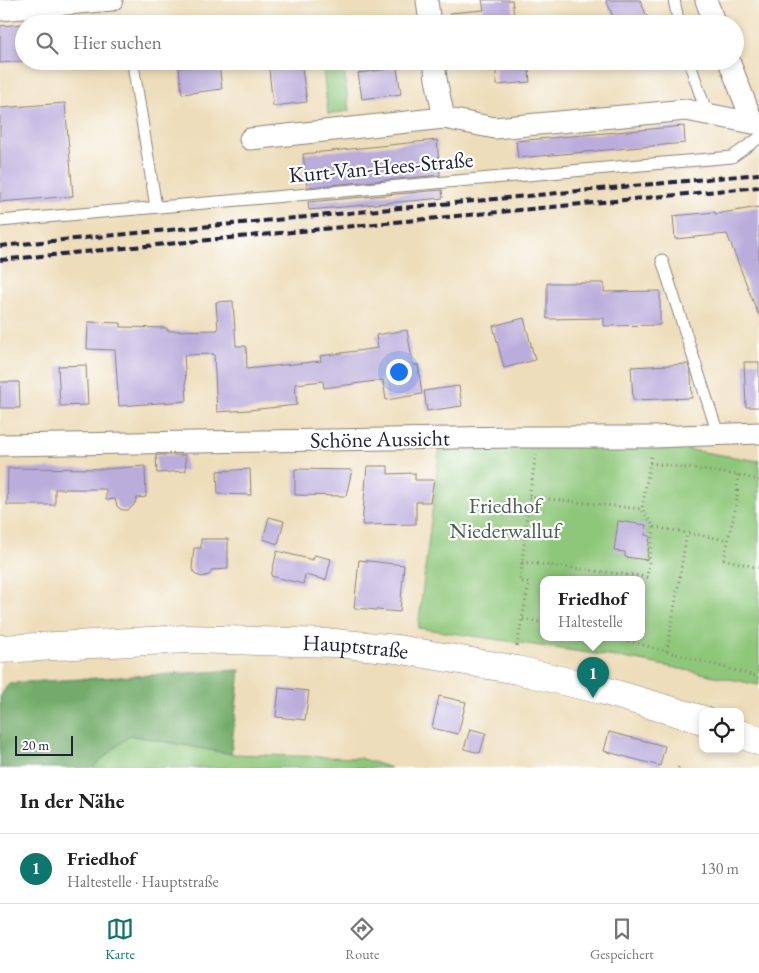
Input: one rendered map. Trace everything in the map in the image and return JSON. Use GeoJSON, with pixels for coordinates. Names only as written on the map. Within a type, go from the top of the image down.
{"type":"FeatureCollection","features":[{"type":"Feature","properties":{"kind":"street"},"geometry":{"type":"LineString","coordinates":[[0,10],[112,0]]}},
{"type":"Feature","properties":{"kind":"street"},"geometry":{"type":"LineString","coordinates":[[427,0],[429,15]]}},
{"type":"Feature","properties":{"kind":"street"},"geometry":{"type":"LineString","coordinates":[[706,0],[712,15]]}},
{"type":"Feature","properties":{"kind":"street"},"geometry":{"type":"LineString","coordinates":[[435,70],[444,118]]}},
{"type":"Feature","properties":{"kind":"street"},"geometry":{"type":"LineString","coordinates":[[733,70],[757,128]]}},
{"type":"Feature","properties":{"kind":"street"},"geometry":{"type":"LineString","coordinates":[[250,139],[444,118],[496,128],[686,110],[757,128]]}},
{"type":"Feature","properties":{"kind":"street","name":"Schöne Aussicht"},"geometry":{"type":"LineString","coordinates":[[0,445],[654,437],[759,433]]}},
{"type":"Feature","properties":{"kind":"street","name":"Hauptstraße"},"geometry":{"type":"LineString","coordinates":[[0,649],[186,639],[334,643],[397,649],[526,672],[602,690],[699,719]]}},
{"type":"Feature","properties":{"kind":"street"},"geometry":{"type":"LineString","coordinates":[[744,735],[759,741]]}},
{"type":"Feature","properties":{"kind":"lane"},"geometry":{"type":"LineString","coordinates":[[674,0],[677,15]]}},
{"type":"Feature","properties":{"kind":"lane"},"geometry":{"type":"LineString","coordinates":[[692,70],[706,114]]}},
{"type":"Feature","properties":{"kind":"lane"},"geometry":{"type":"LineString","coordinates":[[134,72],[156,207]]}},
{"type":"Feature","properties":{"kind":"lane","name":"Kurt-Van-Hees-Straße"},"geometry":{"type":"LineString","coordinates":[[0,221],[732,156],[757,128]]}},
{"type":"Feature","properties":{"kind":"lane"},"geometry":{"type":"LineString","coordinates":[[662,260],[718,434]]}},
{"type":"Feature","properties":{"kind":"path"},"geometry":{"type":"LineString","coordinates":[[517,646],[530,584],[520,580],[538,437]]}},
{"type":"Feature","properties":{"kind":"path"},"geometry":{"type":"LineString","coordinates":[[522,562],[647,576],[654,527],[642,509],[654,437]]}},
{"type":"Feature","properties":{"kind":"path"},"geometry":{"type":"LineString","coordinates":[[650,463],[759,480]]}},
{"type":"Feature","properties":{"kind":"path"},"geometry":{"type":"LineString","coordinates":[[738,476],[737,500],[724,559],[759,568]]}},
{"type":"Feature","properties":{"kind":"path"},"geometry":{"type":"LineString","coordinates":[[529,497],[642,509]]}},
{"type":"Feature","properties":{"kind":"path"},"geometry":{"type":"LineString","coordinates":[[654,527],[728,540]]}},
{"type":"Feature","properties":{"kind":"path"},"geometry":{"type":"LineString","coordinates":[[667,652],[688,533]]}},
{"type":"Feature","properties":{"kind":"path"},"geometry":{"type":"LineString","coordinates":[[523,618],[540,622]]}},
{"type":"Feature","properties":{"kind":"path"},"geometry":{"type":"LineString","coordinates":[[628,641],[759,677]]}},
{"type":"Feature","properties":{"kind":"green space"},"geometry":{"type":"Polygon","coordinates":[[[323,70],[344,70],[349,111],[328,114],[323,70]]]}},
{"type":"Feature","properties":{"kind":"green space","name":"Friedhof Niederwalluf"},"geometry":{"type":"Polygon","coordinates":[[[653,444],[759,461],[759,685],[636,660],[418,628],[440,446],[653,444]]]}},
{"type":"Feature","properties":{"kind":"green space"},"geometry":{"type":"Polygon","coordinates":[[[240,670],[231,754],[130,735],[92,768],[0,768],[0,697],[9,683],[240,670]]]}},
{"type":"Feature","properties":{"kind":"green space"},"geometry":{"type":"Polygon","coordinates":[[[129,735],[231,754],[360,758],[391,768],[92,768],[129,735]]]}},
{"type":"Feature","properties":{"kind":"building"},"geometry":{"type":"Polygon","coordinates":[[[482,0],[512,0],[514,15],[450,15],[450,13],[484,10],[482,0]]]}},
{"type":"Feature","properties":{"kind":"building"},"geometry":{"type":"Polygon","coordinates":[[[606,0],[640,0],[646,15],[612,15],[606,0]]]}},
{"type":"Feature","properties":{"kind":"building"},"geometry":{"type":"Polygon","coordinates":[[[15,25],[15,62],[0,63],[0,26],[15,25]]]}},
{"type":"Feature","properties":{"kind":"building"},"geometry":{"type":"Polygon","coordinates":[[[179,70],[220,70],[222,89],[182,94],[179,70]]]}},
{"type":"Feature","properties":{"kind":"building"},"geometry":{"type":"Polygon","coordinates":[[[269,70],[302,70],[307,102],[273,106],[269,70]]]}},
{"type":"Feature","properties":{"kind":"building"},"geometry":{"type":"Polygon","coordinates":[[[397,70],[401,94],[362,99],[358,73],[397,70]]]}},
{"type":"Feature","properties":{"kind":"building"},"geometry":{"type":"Polygon","coordinates":[[[496,70],[529,70],[530,82],[497,85],[496,70]]]}},
{"type":"Feature","properties":{"kind":"building"},"geometry":{"type":"Polygon","coordinates":[[[65,103],[73,196],[0,202],[0,108],[65,103]]]}},
{"type":"Feature","properties":{"kind":"building"},"geometry":{"type":"Polygon","coordinates":[[[684,126],[685,143],[518,158],[516,141],[684,126]]]}},
{"type":"Feature","properties":{"kind":"building"},"geometry":{"type":"Polygon","coordinates":[[[437,140],[440,175],[307,187],[303,154],[437,140]]]}},
{"type":"Feature","properties":{"kind":"building"},"geometry":{"type":"Polygon","coordinates":[[[442,190],[443,198],[309,210],[308,202],[442,190]]]}},
{"type":"Feature","properties":{"kind":"building"},"geometry":{"type":"Polygon","coordinates":[[[759,207],[758,314],[727,234],[675,239],[673,216],[715,212],[715,214],[759,207]]]}},
{"type":"Feature","properties":{"kind":"building"},"geometry":{"type":"Polygon","coordinates":[[[547,283],[604,283],[604,292],[660,291],[660,325],[604,326],[604,318],[547,319],[547,283]]]}},
{"type":"Feature","properties":{"kind":"building"},"geometry":{"type":"Polygon","coordinates":[[[233,301],[236,346],[246,346],[247,369],[321,361],[320,356],[378,348],[376,335],[407,330],[413,365],[418,365],[422,394],[386,400],[383,380],[324,388],[323,381],[295,384],[297,405],[217,412],[214,354],[184,355],[187,401],[119,406],[115,350],[87,349],[88,322],[121,323],[121,327],[167,328],[167,331],[218,330],[216,302],[233,301]]]}},
{"type":"Feature","properties":{"kind":"building"},"geometry":{"type":"Polygon","coordinates":[[[524,318],[535,360],[504,368],[493,326],[524,318]]]}},
{"type":"Feature","properties":{"kind":"building"},"geometry":{"type":"Polygon","coordinates":[[[744,362],[759,362],[759,407],[746,407],[744,362]]]}},
{"type":"Feature","properties":{"kind":"building"},"geometry":{"type":"Polygon","coordinates":[[[688,364],[691,375],[692,398],[633,400],[631,367],[688,364]]]}},
{"type":"Feature","properties":{"kind":"building"},"geometry":{"type":"Polygon","coordinates":[[[86,365],[88,405],[60,406],[58,366],[86,365]]]}},
{"type":"Feature","properties":{"kind":"building"},"geometry":{"type":"Polygon","coordinates":[[[0,382],[19,382],[20,408],[0,408],[0,382]]]}},
{"type":"Feature","properties":{"kind":"building"},"geometry":{"type":"Polygon","coordinates":[[[459,386],[462,406],[427,411],[424,391],[459,386]]]}},
{"type":"Feature","properties":{"kind":"building"},"geometry":{"type":"Polygon","coordinates":[[[156,455],[185,455],[186,471],[157,473],[156,455]]]}},
{"type":"Feature","properties":{"kind":"building"},"geometry":{"type":"Polygon","coordinates":[[[145,466],[146,497],[137,498],[134,505],[128,510],[120,509],[115,499],[106,500],[106,489],[55,489],[55,505],[7,505],[8,468],[105,469],[145,466]]]}},
{"type":"Feature","properties":{"kind":"building"},"geometry":{"type":"Polygon","coordinates":[[[367,466],[388,466],[388,474],[415,473],[415,480],[434,480],[430,502],[416,502],[416,524],[362,525],[367,466]]]}},
{"type":"Feature","properties":{"kind":"building"},"geometry":{"type":"Polygon","coordinates":[[[250,469],[251,495],[218,494],[217,471],[250,469]]]}},
{"type":"Feature","properties":{"kind":"building"},"geometry":{"type":"Polygon","coordinates":[[[295,469],[352,470],[346,496],[295,495],[295,469]]]}},
{"type":"Feature","properties":{"kind":"building"},"geometry":{"type":"Polygon","coordinates":[[[269,517],[284,521],[278,544],[263,539],[269,517]]]}},
{"type":"Feature","properties":{"kind":"building"},"geometry":{"type":"Polygon","coordinates":[[[618,521],[646,525],[645,535],[650,536],[647,560],[625,557],[625,552],[614,551],[618,521]]]}},
{"type":"Feature","properties":{"kind":"building"},"geometry":{"type":"Polygon","coordinates":[[[201,539],[228,539],[228,569],[213,570],[209,575],[202,577],[196,575],[192,569],[194,548],[201,548],[201,539]]]}},
{"type":"Feature","properties":{"kind":"building"},"geometry":{"type":"Polygon","coordinates":[[[277,551],[313,560],[314,555],[331,559],[326,580],[305,575],[303,584],[271,576],[277,551]]]}},
{"type":"Feature","properties":{"kind":"building"},"geometry":{"type":"Polygon","coordinates":[[[359,560],[404,565],[400,612],[354,608],[359,560]]]}},
{"type":"Feature","properties":{"kind":"building"},"geometry":{"type":"Polygon","coordinates":[[[279,688],[309,691],[305,720],[276,717],[279,688]]]}},
{"type":"Feature","properties":{"kind":"building"},"geometry":{"type":"Polygon","coordinates":[[[439,696],[466,702],[458,734],[432,728],[439,696]]]}},
{"type":"Feature","properties":{"kind":"building"},"geometry":{"type":"Polygon","coordinates":[[[470,729],[486,733],[480,753],[464,749],[470,729]]]}},
{"type":"Feature","properties":{"kind":"building"},"geometry":{"type":"Polygon","coordinates":[[[609,732],[665,746],[660,766],[604,751],[609,732]]]}},
{"type":"Feature","properties":{"kind":"railway"},"geometry":{"type":"LineString","coordinates":[[0,246],[759,174]]}},
{"type":"Feature","properties":{"kind":"railway"},"geometry":{"type":"LineString","coordinates":[[0,260],[759,187]]}},
{"type":"Feature","properties":{"kind":"place","name":"Friedhof"},"geometry":{"type":"Point","coordinates":[593,698]}}]}
